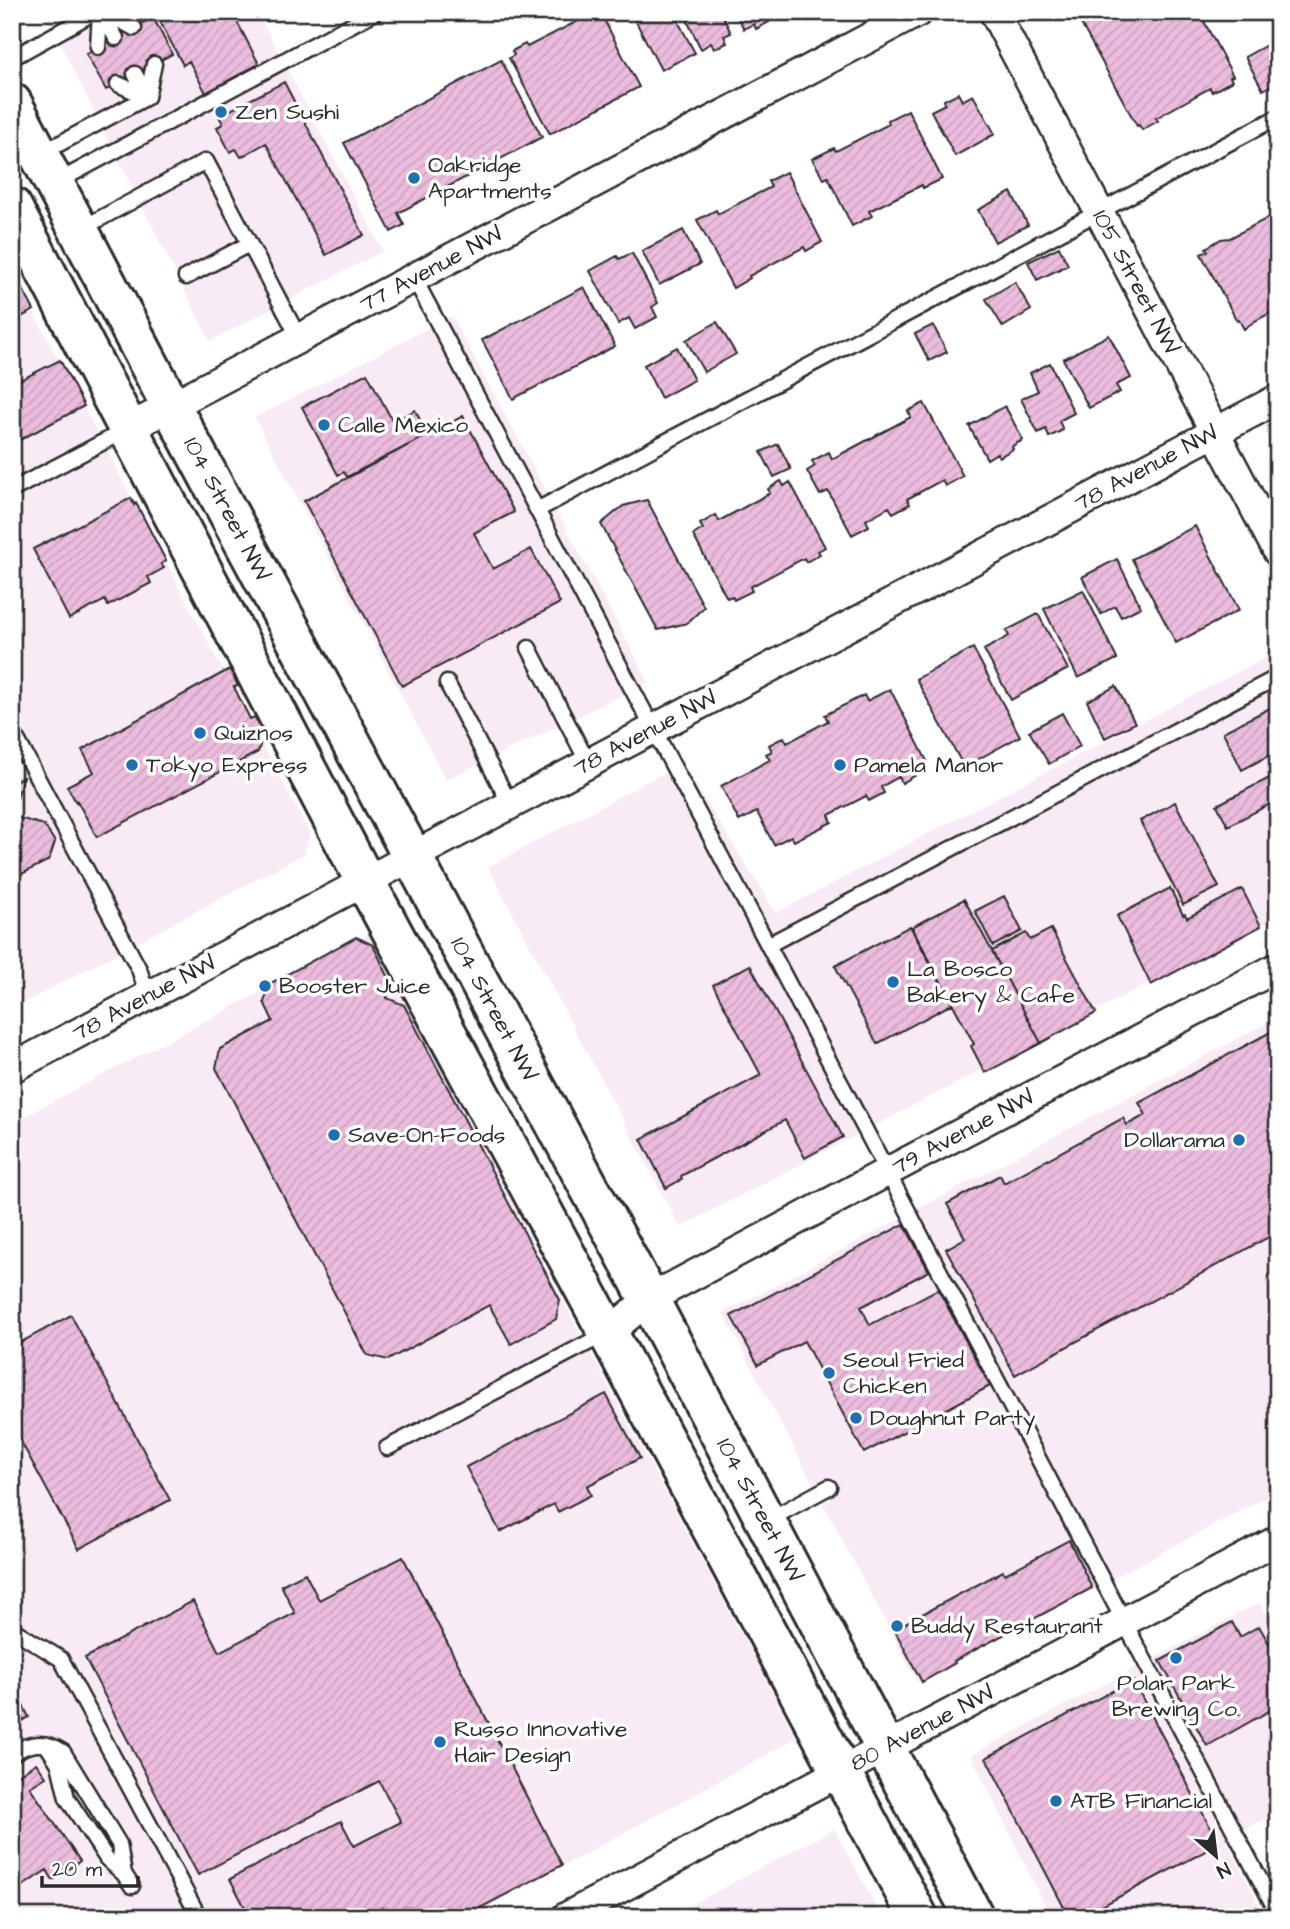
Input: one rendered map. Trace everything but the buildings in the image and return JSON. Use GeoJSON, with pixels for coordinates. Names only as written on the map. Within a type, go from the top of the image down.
{"type":"FeatureCollection","features":[{"type":"Feature","properties":{"kind":"main road","name":"104 Street NW"},"geometry":{"type":"LineString","coordinates":[[12,103],[171,406],[649,1299],[974,1917]]}},
{"type":"Feature","properties":{"kind":"main road"},"geometry":{"type":"LineString","coordinates":[[12,207],[365,881],[918,1917]]}},
{"type":"Feature","properties":{"kind":"street","name":"77 Avenue NW"},"geometry":{"type":"LineString","coordinates":[[129,428],[918,12]]}},
{"type":"Feature","properties":{"kind":"street","name":"105 Street NW"},"geometry":{"type":"LineString","coordinates":[[994,12],[1278,552]]}},
{"type":"Feature","properties":{"kind":"street","name":"78 Avenue NW"},"geometry":{"type":"LineString","coordinates":[[12,1068],[1278,399]]}},
{"type":"Feature","properties":{"kind":"street","name":"79 Avenue NW"},"geometry":{"type":"LineString","coordinates":[[608,1333],[649,1299],[1278,967]]}},
{"type":"Feature","properties":{"kind":"street","name":"80 Avenue NW"},"geometry":{"type":"LineString","coordinates":[[566,1917],[1278,1540]]}},
{"type":"Feature","properties":{"kind":"lane"},"geometry":{"type":"LineString","coordinates":[[100,12],[134,28]]}},
{"type":"Feature","properties":{"kind":"lane"},"geometry":{"type":"LineString","coordinates":[[100,12],[116,38]]}},
{"type":"Feature","properties":{"kind":"lane"},"geometry":{"type":"LineString","coordinates":[[99,47],[100,12]]}},
{"type":"Feature","properties":{"kind":"lane"},"geometry":{"type":"LineString","coordinates":[[12,58],[100,12]]}},
{"type":"Feature","properties":{"kind":"lane"},"geometry":{"type":"LineString","coordinates":[[47,169],[375,12]]}},
{"type":"Feature","properties":{"kind":"lane"},"geometry":{"type":"LineString","coordinates":[[47,169],[147,97],[154,64]]}},
{"type":"Feature","properties":{"kind":"lane"},"geometry":{"type":"LineString","coordinates":[[135,74],[147,97]]}},
{"type":"Feature","properties":{"kind":"lane"},"geometry":{"type":"LineString","coordinates":[[118,83],[147,97]]}},
{"type":"Feature","properties":{"kind":"lane"},"geometry":{"type":"LineString","coordinates":[[537,510],[1278,117]]}},
{"type":"Feature","properties":{"kind":"lane"},"geometry":{"type":"LineString","coordinates":[[79,230],[206,161],[299,338]]}},
{"type":"Feature","properties":{"kind":"lane"},"geometry":{"type":"LineString","coordinates":[[186,277],[249,244]]}},
{"type":"Feature","properties":{"kind":"lane"},"geometry":{"type":"LineString","coordinates":[[414,278],[1278,1914]]}},
{"type":"Feature","properties":{"kind":"lane"},"geometry":{"type":"LineString","coordinates":[[12,490],[129,428]]}},
{"type":"Feature","properties":{"kind":"lane"},"geometry":{"type":"LineString","coordinates":[[529,648],[588,763]]}},
{"type":"Feature","properties":{"kind":"lane"},"geometry":{"type":"LineString","coordinates":[[768,945],[1278,677]]}},
{"type":"Feature","properties":{"kind":"lane"},"geometry":{"type":"LineString","coordinates":[[447,683],[510,804]]}},
{"type":"Feature","properties":{"kind":"lane"},"geometry":{"type":"LineString","coordinates":[[12,730],[138,966],[148,996]]}},
{"type":"Feature","properties":{"kind":"lane"},"geometry":{"type":"LineString","coordinates":[[387,1448],[608,1333]]}},
{"type":"Feature","properties":{"kind":"lane"},"geometry":{"type":"LineString","coordinates":[[766,1521],[829,1487]]}},
{"type":"Feature","properties":{"kind":"lane"},"geometry":{"type":"LineString","coordinates":[[12,1629],[61,1659],[198,1917]]}},
{"type":"Feature","properties":{"kind":"lane"},"geometry":{"type":"LineString","coordinates":[[12,1754],[24,1745],[34,1744],[46,1744],[63,1752],[119,1844],[128,1881]]}},
{"type":"Feature","properties":{"kind":"shaded area"},"geometry":{"type":"Polygon","coordinates":[[[44,12],[257,12],[383,251],[210,341],[44,12]]]}},
{"type":"Feature","properties":{"kind":"shaded area"},"geometry":{"type":"Polygon","coordinates":[[[12,272],[310,834],[304,854],[12,1009],[12,272]]]}},
{"type":"Feature","properties":{"kind":"shaded area"},"geometry":{"type":"Polygon","coordinates":[[[452,316],[649,682],[446,780],[255,418],[452,316]]]}},
{"type":"Feature","properties":{"kind":"shaded area"},"geometry":{"type":"Polygon","coordinates":[[[1278,651],[1278,916],[680,1227],[488,867],[682,763],[776,913],[1278,651]]]}},
{"type":"Feature","properties":{"kind":"shaded area"},"geometry":{"type":"Polygon","coordinates":[[[370,934],[797,1738],[470,1917],[12,1917],[12,1123],[370,934]]]}},
{"type":"Feature","properties":{"kind":"shaded area"},"geometry":{"type":"Polygon","coordinates":[[[1278,1017],[1278,1491],[917,1682],[723,1313],[1278,1017]]]}},
{"type":"Feature","properties":{"kind":"shaded area"},"geometry":{"type":"Polygon","coordinates":[[[1260,1602],[1278,1635],[1278,1812],[1226,1839],[1265,1917],[1051,1917],[971,1755],[1260,1602]]]}},
{"type":"Feature","properties":{"kind":"shaded area"},"geometry":{"type":"Polygon","coordinates":[[[834,1829],[882,1917],[668,1917],[834,1829]]]}},
{"type":"Feature","properties":{"kind":"place","name":"Zen Sushi"},"geometry":{"type":"Point","coordinates":[221,112]}},
{"type":"Feature","properties":{"kind":"place","name":"Oakridge Apartments"},"geometry":{"type":"Point","coordinates":[414,178]}},
{"type":"Feature","properties":{"kind":"place","name":"Calle Mexico"},"geometry":{"type":"Point","coordinates":[324,425]}},
{"type":"Feature","properties":{"kind":"place","name":"Quiznos"},"geometry":{"type":"Point","coordinates":[200,733]}},
{"type":"Feature","properties":{"kind":"place","name":"Tokyo Express"},"geometry":{"type":"Point","coordinates":[132,765]}},
{"type":"Feature","properties":{"kind":"place","name":"Pamela Manor"},"geometry":{"type":"Point","coordinates":[840,765]}},
{"type":"Feature","properties":{"kind":"place","name":"La Bosco Bakery & Cafe"},"geometry":{"type":"Point","coordinates":[893,982]}},
{"type":"Feature","properties":{"kind":"place","name":"Booster Juice"},"geometry":{"type":"Point","coordinates":[265,986]}},
{"type":"Feature","properties":{"kind":"place","name":"Save-On-Foods"},"geometry":{"type":"Point","coordinates":[334,1135]}},
{"type":"Feature","properties":{"kind":"place","name":"Dollarama"},"geometry":{"type":"Point","coordinates":[1239,1140]}},
{"type":"Feature","properties":{"kind":"place","name":"Seoul Fried Chicken"},"geometry":{"type":"Point","coordinates":[829,1373]}},
{"type":"Feature","properties":{"kind":"place","name":"Doughnut Party"},"geometry":{"type":"Point","coordinates":[856,1418]}},
{"type":"Feature","properties":{"kind":"place","name":"Buddy Restaurant"},"geometry":{"type":"Point","coordinates":[897,1626]}},
{"type":"Feature","properties":{"kind":"place","name":"Polar Park Brewing Co."},"geometry":{"type":"Point","coordinates":[1176,1658]}},
{"type":"Feature","properties":{"kind":"place","name":"Russo Innovative Hair Design"},"geometry":{"type":"Point","coordinates":[440,1742]}},
{"type":"Feature","properties":{"kind":"place","name":"ATB Financial"},"geometry":{"type":"Point","coordinates":[1056,1801]}}]}
